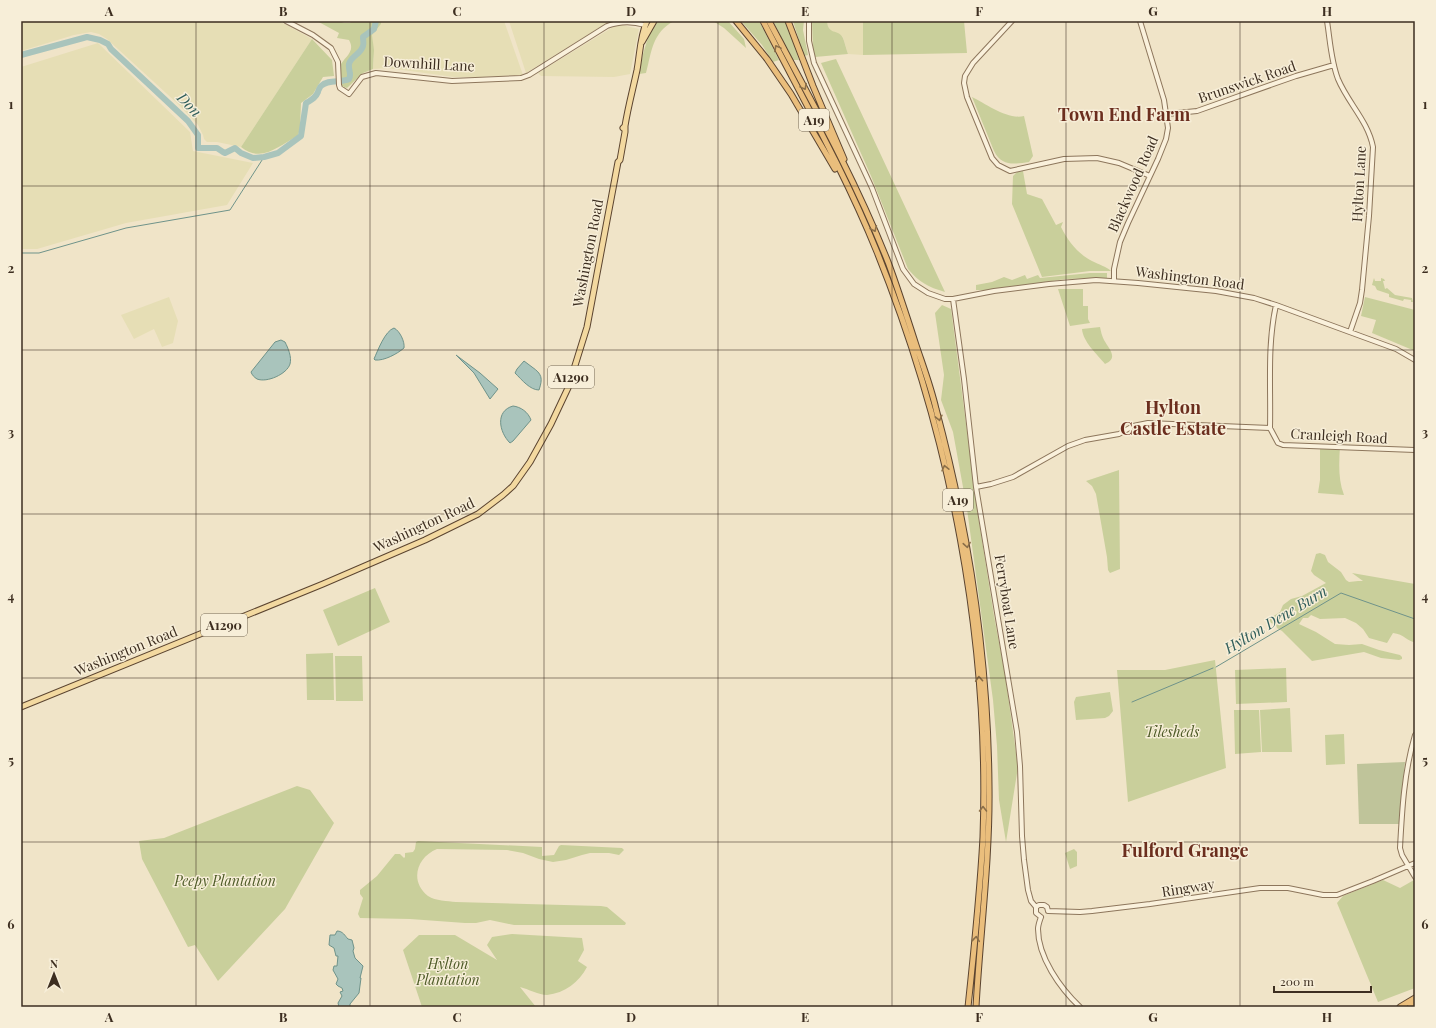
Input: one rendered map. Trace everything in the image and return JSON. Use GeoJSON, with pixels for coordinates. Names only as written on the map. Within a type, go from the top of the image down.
{"type":"FeatureCollection","features":[{"type":"Feature","properties":{"kind":"highway"},"geometry":{"type":"LineString","coordinates":[[736,21],[768,59],[800,107],[864,220]]}},
{"type":"Feature","properties":{"kind":"highway","name":"A19"},"geometry":{"type":"LineString","coordinates":[[763,21],[838,166],[864,220],[880,259],[900,313],[930,407],[950,488],[967,580],[977,657],[982,725],[983,835],[980,887],[967,1007]]}},
{"type":"Feature","properties":{"kind":"highway","name":"A19"},"geometry":{"type":"LineString","coordinates":[[769,21],[833,143],[888,263],[936,406],[964,526],[973,580],[983,658],[990,786],[986,887],[975,1007]]}},
{"type":"Feature","properties":{"kind":"highway"},"geometry":{"type":"LineString","coordinates":[[788,21],[812,86],[850,173],[859,198]]}},
{"type":"Feature","properties":{"kind":"highway"},"geometry":{"type":"LineString","coordinates":[[1400,1007],[1415,998]]}},
{"type":"Feature","properties":{"kind":"highway"},"geometry":{"type":"LineString","coordinates":[[1410,1007],[1415,1004]]}},
{"type":"Feature","properties":{"kind":"main road","name":"A1290"},"geometry":{"type":"LineString","coordinates":[[642,43],[654,21]]}},
{"type":"Feature","properties":{"kind":"main road","name":"Downhill Lane"},"geometry":{"type":"LineString","coordinates":[[642,43],[642,34],[646,23]]}},
{"type":"Feature","properties":{"kind":"main road","name":"Washington Road"},"geometry":{"type":"LineString","coordinates":[[21,707],[316,587],[425,540],[478,514],[503,496],[526,469],[551,424],[568,388],[587,327],[618,162],[616,159],[623,128],[625,126],[642,43]]}},
{"type":"Feature","properties":{"kind":"street","name":"Downhill Lane"},"geometry":{"type":"LineString","coordinates":[[286,21],[313,35],[331,48],[338,62],[338,85],[349,94],[362,77],[376,73],[452,81],[521,78],[529,76],[607,26],[620,22],[646,23]]}},
{"type":"Feature","properties":{"kind":"street"},"geometry":{"type":"LineString","coordinates":[[809,21],[808,35],[814,63],[860,160],[905,273],[914,284],[928,293],[945,299],[953,299]]}},
{"type":"Feature","properties":{"kind":"street"},"geometry":{"type":"LineString","coordinates":[[1012,21],[969,69],[964,83],[967,97],[992,158],[998,165],[1010,171],[1064,159],[1097,158],[1119,163],[1150,176]]}},
{"type":"Feature","properties":{"kind":"street","name":"Blackwood Road"},"geometry":{"type":"LineString","coordinates":[[1114,281],[1114,269],[1120,242],[1166,139],[1168,128],[1165,104],[1157,73],[1140,21]]}},
{"type":"Feature","properties":{"kind":"street","name":"Hylton Lane"},"geometry":{"type":"LineString","coordinates":[[1327,21],[1334,65],[1338,79],[1371,137],[1373,147],[1369,216],[1362,290],[1360,303],[1350,332]]}},
{"type":"Feature","properties":{"kind":"street","name":"Brunswick Road"},"geometry":{"type":"LineString","coordinates":[[1167,114],[1190,113],[1197,111],[1296,76],[1334,65]]}},
{"type":"Feature","properties":{"kind":"street","name":"Washington Road"},"geometry":{"type":"LineString","coordinates":[[953,299],[994,291],[1077,281],[1114,281],[1216,291],[1254,298],[1276,305],[1396,348],[1415,360]]}},
{"type":"Feature","properties":{"kind":"street","name":"Ferryboat Lane"},"geometry":{"type":"LineString","coordinates":[[953,299],[964,379],[976,487],[1017,732],[1020,766],[1022,836],[1028,890],[1031,901],[1036,907]]}},
{"type":"Feature","properties":{"kind":"street"},"geometry":{"type":"LineString","coordinates":[[976,487],[1012,477],[1068,446],[1085,440],[1119,434],[1133,426],[1148,423],[1270,428],[1269,387],[1271,337],[1276,305]]}},
{"type":"Feature","properties":{"kind":"street","name":"Cranleigh Road"},"geometry":{"type":"LineString","coordinates":[[1270,428],[1278,442],[1283,444],[1415,450]]}},
{"type":"Feature","properties":{"kind":"street"},"geometry":{"type":"LineString","coordinates":[[1415,735],[1409,754],[1405,781],[1400,851],[1415,877]]}},
{"type":"Feature","properties":{"kind":"street"},"geometry":{"type":"LineString","coordinates":[[1408,865],[1415,863]]}},
{"type":"Feature","properties":{"kind":"street","name":"Ringway"},"geometry":{"type":"LineString","coordinates":[[1048,911],[1092,911],[1260,888],[1288,888],[1330,895],[1345,893],[1389,875],[1408,865]]}},
{"type":"Feature","properties":{"kind":"street"},"geometry":{"type":"LineString","coordinates":[[1041,917],[1036,913],[1036,907],[1039,905],[1044,905],[1047,907],[1048,911],[1045,916],[1041,917],[1038,928],[1039,940],[1046,960],[1055,979],[1080,1007]]}},
{"type":"Feature","properties":{"kind":"shaded area"},"geometry":{"type":"Polygon","coordinates":[[[21,21],[279,21],[312,39],[241,147],[217,142],[207,142],[204,139],[198,125],[178,104],[107,39],[99,34],[91,32],[74,35],[21,51],[21,21]]]}},
{"type":"Feature","properties":{"kind":"shaded area"},"geometry":{"type":"Polygon","coordinates":[[[381,21],[504,21],[523,75],[454,77],[388,68],[373,69],[374,59],[372,35],[381,24],[381,21]]]}},
{"type":"Feature","properties":{"kind":"shaded area"},"geometry":{"type":"Polygon","coordinates":[[[509,21],[610,21],[526,73],[509,21]]]}},
{"type":"Feature","properties":{"kind":"shaded area"},"geometry":{"type":"Polygon","coordinates":[[[827,21],[863,21],[863,55],[848,54],[843,37],[830,31],[827,27],[827,21]]]}},
{"type":"Feature","properties":{"kind":"shaded area"},"geometry":{"type":"Polygon","coordinates":[[[618,24],[639,29],[630,74],[614,77],[541,76],[538,73],[618,24]]]}},
{"type":"Feature","properties":{"kind":"shaded area"},"geometry":{"type":"Polygon","coordinates":[[[98,43],[190,132],[193,151],[253,163],[227,205],[126,223],[37,249],[21,249],[21,67],[98,43]]]}},
{"type":"Feature","properties":{"kind":"shaded area"},"geometry":{"type":"Polygon","coordinates":[[[169,297],[178,321],[173,343],[162,347],[154,329],[134,339],[121,315],[169,297]]]}},
{"type":"Feature","properties":{"kind":"green space"},"geometry":{"type":"Polygon","coordinates":[[[317,21],[339,21],[350,23],[351,21],[381,21],[381,24],[372,35],[374,50],[373,69],[363,73],[347,88],[341,86],[339,68],[349,54],[351,44],[349,40],[337,38],[339,33],[317,21]]]}},
{"type":"Feature","properties":{"kind":"green space"},"geometry":{"type":"Polygon","coordinates":[[[658,21],[674,21],[661,31],[657,37],[646,73],[639,74],[649,34],[658,21]]]}},
{"type":"Feature","properties":{"kind":"green space"},"geometry":{"type":"Polygon","coordinates":[[[713,21],[728,21],[744,39],[746,48],[724,28],[713,21]]]}},
{"type":"Feature","properties":{"kind":"green space"},"geometry":{"type":"Polygon","coordinates":[[[741,21],[759,21],[779,60],[773,62],[762,45],[741,21]]]}},
{"type":"Feature","properties":{"kind":"green space"},"geometry":{"type":"Polygon","coordinates":[[[773,21],[786,21],[799,60],[793,60],[773,21]]]}},
{"type":"Feature","properties":{"kind":"green space"},"geometry":{"type":"Polygon","coordinates":[[[793,21],[804,21],[803,30],[808,55],[804,56],[793,21]]]}},
{"type":"Feature","properties":{"kind":"green space"},"geometry":{"type":"Polygon","coordinates":[[[812,21],[827,21],[829,29],[839,33],[843,38],[848,54],[815,57],[813,51],[812,21]]]}},
{"type":"Feature","properties":{"kind":"green space"},"geometry":{"type":"Polygon","coordinates":[[[863,21],[964,21],[967,53],[863,55],[863,21]]]}},
{"type":"Feature","properties":{"kind":"green space"},"geometry":{"type":"Polygon","coordinates":[[[312,39],[332,60],[334,76],[323,77],[313,94],[301,103],[300,128],[298,136],[270,151],[256,154],[249,152],[241,147],[312,39]]]}},
{"type":"Feature","properties":{"kind":"green space"},"geometry":{"type":"Polygon","coordinates":[[[836,59],[945,292],[924,284],[908,269],[871,176],[821,63],[836,59]]]}},
{"type":"Feature","properties":{"kind":"green space"},"geometry":{"type":"Polygon","coordinates":[[[972,97],[1004,114],[1018,117],[1024,116],[1033,156],[1029,162],[1014,164],[1005,162],[997,156],[972,97]]]}},
{"type":"Feature","properties":{"kind":"green space"},"geometry":{"type":"Polygon","coordinates":[[[1023,171],[1027,194],[1042,199],[1056,225],[1063,222],[1061,227],[1070,242],[1078,251],[1087,258],[1111,271],[1090,271],[1042,277],[1012,204],[1013,176],[1017,172],[1023,171]]]}},
{"type":"Feature","properties":{"kind":"green space"},"geometry":{"type":"Polygon","coordinates":[[[1090,273],[1107,273],[1107,278],[1066,279],[986,290],[976,290],[976,285],[992,282],[1004,277],[1012,280],[1025,275],[1027,279],[1038,275],[1040,278],[1090,273]]]}},
{"type":"Feature","properties":{"kind":"green space"},"geometry":{"type":"Polygon","coordinates":[[[1374,278],[1375,281],[1381,281],[1381,278],[1384,279],[1385,289],[1387,288],[1395,295],[1412,298],[1413,302],[1411,302],[1411,300],[1404,299],[1403,301],[1389,297],[1389,294],[1377,290],[1375,286],[1372,285],[1374,278]]]}},
{"type":"Feature","properties":{"kind":"green space"},"geometry":{"type":"Polygon","coordinates":[[[1058,289],[1083,289],[1083,306],[1088,306],[1088,319],[1090,323],[1070,326],[1058,289]]]}},
{"type":"Feature","properties":{"kind":"green space"},"geometry":{"type":"Polygon","coordinates":[[[1365,297],[1415,310],[1415,351],[1372,333],[1376,320],[1361,316],[1365,297]]]}},
{"type":"Feature","properties":{"kind":"green space"},"geometry":{"type":"Polygon","coordinates":[[[942,305],[951,309],[978,515],[1005,674],[1018,767],[1006,842],[999,800],[997,746],[993,700],[967,509],[953,432],[941,400],[944,375],[935,313],[942,305]]]}},
{"type":"Feature","properties":{"kind":"green space"},"geometry":{"type":"Polygon","coordinates":[[[1100,327],[1103,338],[1112,353],[1111,359],[1105,364],[1085,339],[1082,329],[1100,327]]]}},
{"type":"Feature","properties":{"kind":"green space"},"geometry":{"type":"Polygon","coordinates":[[[1320,446],[1340,446],[1339,465],[1344,495],[1318,493],[1320,480],[1320,446]]]}},
{"type":"Feature","properties":{"kind":"green space"},"geometry":{"type":"Polygon","coordinates":[[[1119,470],[1120,569],[1110,573],[1108,570],[1096,494],[1092,486],[1086,481],[1119,470]]]}},
{"type":"Feature","properties":{"kind":"green space"},"geometry":{"type":"Polygon","coordinates":[[[1320,553],[1325,555],[1328,562],[1341,572],[1349,582],[1363,581],[1352,573],[1415,584],[1415,642],[1393,633],[1387,643],[1369,638],[1363,629],[1356,623],[1345,618],[1320,619],[1311,615],[1308,618],[1303,618],[1299,624],[1316,632],[1335,644],[1362,644],[1400,655],[1402,659],[1381,658],[1364,652],[1312,661],[1282,631],[1277,628],[1276,625],[1269,622],[1269,619],[1280,612],[1283,605],[1291,599],[1302,596],[1326,583],[1314,575],[1311,571],[1316,554],[1320,553]]]}},
{"type":"Feature","properties":{"kind":"green space"},"geometry":{"type":"Polygon","coordinates":[[[375,588],[390,622],[338,646],[323,610],[375,588]]]}},
{"type":"Feature","properties":{"kind":"green space"},"geometry":{"type":"Polygon","coordinates":[[[333,653],[334,700],[307,700],[306,654],[333,653]]]}},
{"type":"Feature","properties":{"kind":"green space"},"geometry":{"type":"Polygon","coordinates":[[[335,656],[362,656],[363,701],[336,701],[335,656]]]}},
{"type":"Feature","properties":{"kind":"green space","name":"Tilesheds"},"geometry":{"type":"Polygon","coordinates":[[[1215,660],[1226,768],[1128,802],[1117,670],[1165,670],[1215,660]]]}},
{"type":"Feature","properties":{"kind":"green space"},"geometry":{"type":"Polygon","coordinates":[[[1286,668],[1287,702],[1236,704],[1235,670],[1286,668]]]}},
{"type":"Feature","properties":{"kind":"green space"},"geometry":{"type":"Polygon","coordinates":[[[1110,692],[1113,711],[1109,716],[1105,718],[1076,720],[1074,702],[1076,697],[1110,692]]]}},
{"type":"Feature","properties":{"kind":"green space"},"geometry":{"type":"Polygon","coordinates":[[[1290,708],[1292,752],[1262,752],[1260,710],[1290,708]]]}},
{"type":"Feature","properties":{"kind":"green space"},"geometry":{"type":"Polygon","coordinates":[[[1234,710],[1259,710],[1261,752],[1235,754],[1234,710]]]}},
{"type":"Feature","properties":{"kind":"green space"},"geometry":{"type":"Polygon","coordinates":[[[1344,734],[1345,764],[1326,765],[1325,735],[1344,734]]]}},
{"type":"Feature","properties":{"kind":"green space"},"geometry":{"type":"Polygon","coordinates":[[[1405,762],[1399,824],[1359,824],[1357,764],[1405,762]]]}},
{"type":"Feature","properties":{"kind":"green space","name":"Peepy Plantation"},"geometry":{"type":"Polygon","coordinates":[[[297,786],[310,790],[334,823],[285,909],[218,981],[195,945],[188,947],[142,859],[139,841],[164,838],[297,786]]]}},
{"type":"Feature","properties":{"kind":"green space"},"geometry":{"type":"Polygon","coordinates":[[[416,842],[542,847],[542,856],[554,855],[561,845],[622,848],[624,850],[619,855],[609,853],[590,853],[553,862],[507,850],[437,849],[430,853],[420,863],[417,877],[422,890],[431,898],[438,900],[456,902],[601,906],[607,907],[626,923],[625,925],[514,925],[490,920],[476,923],[465,923],[410,919],[360,918],[358,914],[363,898],[360,894],[360,890],[377,876],[395,854],[400,854],[404,858],[405,853],[413,852],[416,842]]]}},
{"type":"Feature","properties":{"kind":"green space"},"geometry":{"type":"Polygon","coordinates":[[[1074,849],[1077,852],[1077,866],[1070,869],[1065,853],[1074,849]]]}},
{"type":"Feature","properties":{"kind":"green space"},"geometry":{"type":"Polygon","coordinates":[[[1383,880],[1400,888],[1414,880],[1415,881],[1415,988],[1378,1002],[1337,903],[1343,896],[1383,880]]]}},
{"type":"Feature","properties":{"kind":"green space","name":"Hylton Plantation"},"geometry":{"type":"Polygon","coordinates":[[[512,934],[582,938],[584,950],[578,961],[587,967],[576,982],[554,994],[544,995],[520,987],[536,1007],[422,1007],[403,950],[419,935],[455,935],[497,960],[487,945],[492,937],[512,934]]]}},
{"type":"Feature","properties":{"kind":"water"},"geometry":{"type":"Polygon","coordinates":[[[394,328],[402,337],[404,348],[390,357],[375,360],[374,359],[385,337],[394,328]]]}},
{"type":"Feature","properties":{"kind":"water"},"geometry":{"type":"Polygon","coordinates":[[[281,340],[285,342],[289,353],[290,364],[288,368],[281,374],[271,379],[257,379],[251,372],[275,342],[281,340]]]}},
{"type":"Feature","properties":{"kind":"water"},"geometry":{"type":"Polygon","coordinates":[[[456,355],[498,389],[490,399],[474,373],[456,355]]]}},
{"type":"Feature","properties":{"kind":"water"},"geometry":{"type":"Polygon","coordinates":[[[524,361],[540,374],[541,382],[539,390],[529,386],[515,373],[524,361]]]}},
{"type":"Feature","properties":{"kind":"water"},"geometry":{"type":"Polygon","coordinates":[[[513,406],[524,410],[531,420],[510,443],[501,428],[501,417],[503,412],[513,406]]]}},
{"type":"Feature","properties":{"kind":"water"},"geometry":{"type":"Polygon","coordinates":[[[337,931],[344,934],[348,939],[352,940],[355,958],[363,966],[360,978],[359,993],[350,1004],[350,1007],[339,1007],[338,1003],[342,996],[340,992],[343,991],[342,988],[336,984],[338,979],[333,970],[334,966],[337,966],[338,956],[336,956],[334,948],[329,945],[330,935],[335,935],[337,931]]]}},
{"type":"Feature","properties":{"kind":"waterway","name":"Don"},"geometry":{"type":"LineString","coordinates":[[21,55],[87,37],[100,40],[108,44],[111,49],[188,121],[198,135],[198,148],[217,148],[225,153],[235,148],[241,153],[253,158],[264,157],[278,153],[301,136],[306,103],[316,96],[321,86],[327,83],[349,79],[350,61],[362,49],[363,37],[374,29],[376,21]]}},
{"type":"Feature","properties":{"kind":"waterway"},"geometry":{"type":"LineString","coordinates":[[21,253],[39,253],[126,228],[230,210],[264,157]]}},
{"type":"Feature","properties":{"kind":"waterway","name":"Hylton Dene Burn"},"geometry":{"type":"LineString","coordinates":[[1216,667],[1341,593],[1415,619]]}},
{"type":"Feature","properties":{"kind":"waterway","name":"Hylton Dene Burn"},"geometry":{"type":"LineString","coordinates":[[1132,702],[1213,668]]}},
{"type":"Feature","properties":{"kind":"district","name":"Town End Farm"},"geometry":{"type":"Point","coordinates":[1124,115]}},
{"type":"Feature","properties":{"kind":"district","name":"Hylton Castle Estate"},"geometry":{"type":"Point","coordinates":[1173,418]}},
{"type":"Feature","properties":{"kind":"district","name":"Fulford Grange"},"geometry":{"type":"Point","coordinates":[1185,851]}}]}
